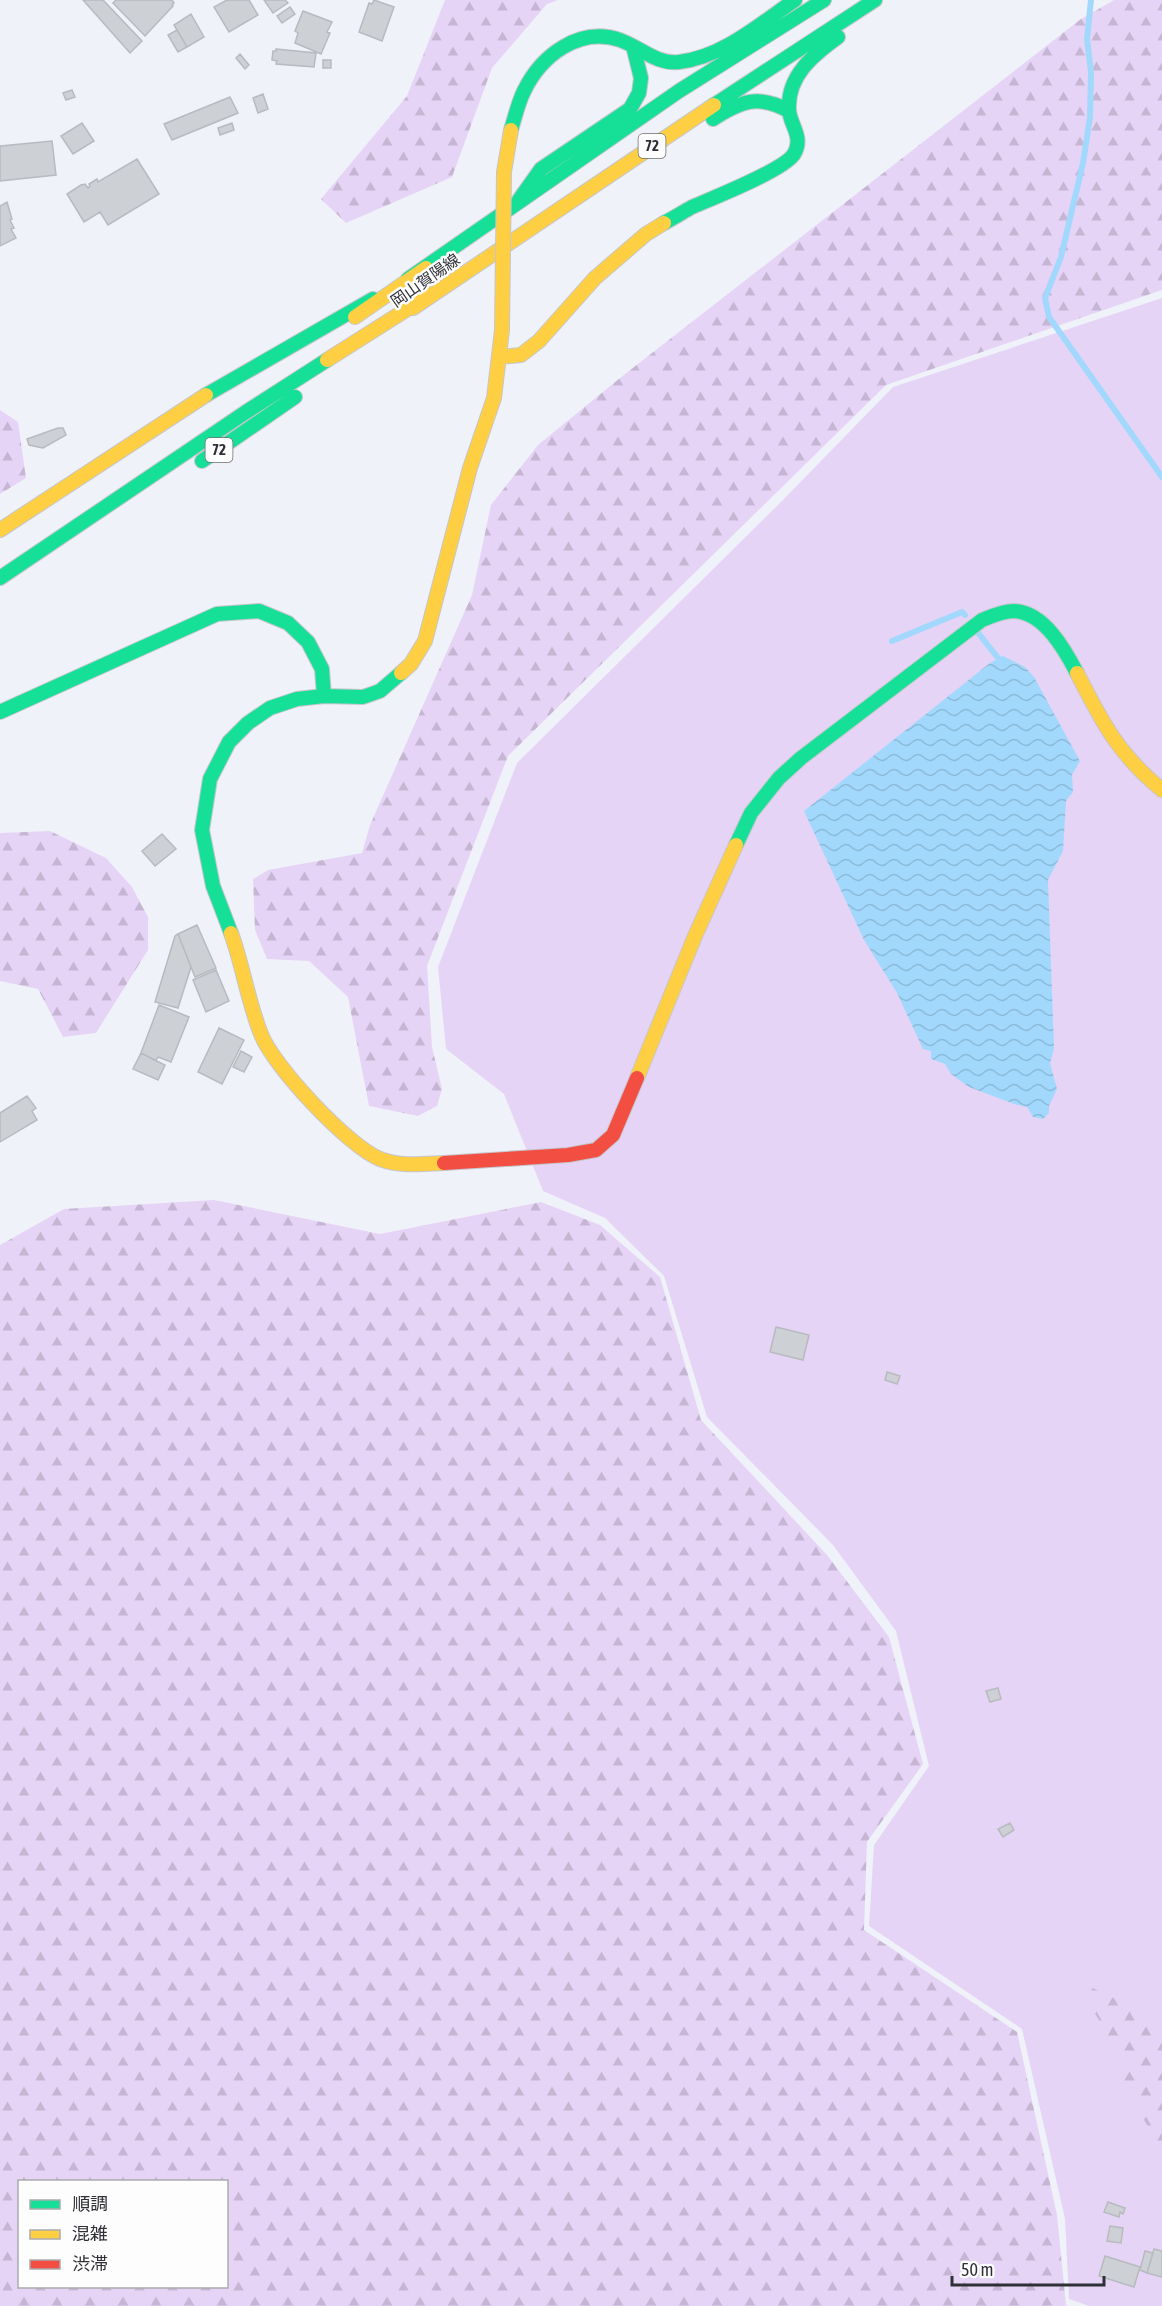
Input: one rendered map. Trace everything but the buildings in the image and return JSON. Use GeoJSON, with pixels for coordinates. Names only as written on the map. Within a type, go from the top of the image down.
{"type":"FeatureCollection","features":[{"type":"Feature","properties":{"kind":"main road"},"geometry":{"type":"LineString","coordinates":[[795,0],[736,39],[700,58],[675,63],[653,57],[618,40],[598,36],[583,38],[556,51],[545,61],[525,88],[511,130],[504,172],[502,330],[494,398],[470,468],[425,641],[411,664],[380,691],[363,697],[324,696],[297,699],[270,708],[248,723],[229,742],[210,779],[202,830],[213,886],[237,950],[261,1035],[278,1064],[320,1111],[364,1150],[381,1159],[407,1165],[568,1155],[596,1150],[613,1135],[695,936],[751,813],[779,778],[801,758],[982,620],[1009,610],[1029,615],[1045,626],[1065,653],[1106,729],[1134,768],[1162,790]]}},
{"type":"Feature","properties":{"kind":"main road","name":"岡山賀陽線"},"geometry":{"type":"LineString","coordinates":[[0,530],[192,403],[426,268],[679,91],[824,0]]}},
{"type":"Feature","properties":{"kind":"main road","name":"岡山賀陽線"},"geometry":{"type":"LineString","coordinates":[[186,472],[264,420],[431,294],[766,70],[875,0]]}},
{"type":"Feature","properties":{"kind":"main road"},"geometry":{"type":"LineString","coordinates":[[499,357],[521,355],[539,341],[595,278],[646,234],[689,209],[779,167],[794,154],[798,134],[789,111],[793,84],[801,70],[812,58],[888,0]]}},
{"type":"Feature","properties":{"kind":"main road"},"geometry":{"type":"LineString","coordinates":[[514,206],[541,168],[630,109],[639,97],[642,79],[641,66],[633,46]]}},
{"type":"Feature","properties":{"kind":"main road"},"geometry":{"type":"LineString","coordinates":[[552,213],[574,208],[612,187],[717,116],[745,102],[759,99],[770,100],[789,111]]}},
{"type":"Feature","properties":{"kind":"main road","name":"72"},"geometry":{"type":"LineString","coordinates":[[281,368],[426,268]]}},
{"type":"Feature","properties":{"kind":"main road","name":"72"},"geometry":{"type":"LineString","coordinates":[[5,583],[246,412],[431,294]]}},
{"type":"Feature","properties":{"kind":"main road","name":"72"},"geometry":{"type":"LineString","coordinates":[[5,583],[29,575]]}},
{"type":"Feature","properties":{"kind":"main road"},"geometry":{"type":"LineString","coordinates":[[0,712],[70,678],[217,614],[260,611],[288,623],[308,642],[322,669],[324,696]]}},
{"type":"Feature","properties":{"kind":"green space"},"geometry":{"type":"Polygon","coordinates":[[[445,0],[558,0],[547,4],[492,68],[452,177],[346,223],[321,199],[407,96],[445,0]]]}},
{"type":"Feature","properties":{"kind":"green space"},"geometry":{"type":"Polygon","coordinates":[[[1114,0],[1162,0],[1162,290],[886,385],[508,756],[427,966],[432,1047],[442,1089],[437,1106],[418,1116],[369,1106],[348,997],[309,961],[267,959],[255,930],[253,879],[268,870],[362,853],[370,825],[472,595],[491,505],[538,445],[620,378],[1081,19],[1114,0]]]}},
{"type":"Feature","properties":{"kind":"green space"},"geometry":{"type":"Polygon","coordinates":[[[1162,298],[1162,2306],[1089,2306],[1069,2299],[1065,2219],[1022,2029],[869,1926],[874,1845],[929,1766],[896,1631],[833,1545],[707,1417],[664,1276],[605,1218],[543,1191],[504,1094],[446,1049],[438,967],[517,763],[782,501],[893,387],[1162,298]]]}},
{"type":"Feature","properties":{"kind":"green space"},"geometry":{"type":"Polygon","coordinates":[[[0,410],[18,422],[26,478],[0,494],[0,410]]]}},
{"type":"Feature","properties":{"kind":"green space"},"geometry":{"type":"Polygon","coordinates":[[[50,831],[106,858],[132,887],[148,917],[148,950],[96,1033],[63,1037],[38,989],[0,981],[0,833],[50,831]]]}},
{"type":"Feature","properties":{"kind":"green space"},"geometry":{"type":"Polygon","coordinates":[[[214,1200],[380,1234],[541,1202],[600,1225],[660,1277],[701,1420],[827,1555],[889,1637],[923,1764],[867,1842],[864,1930],[1017,2032],[1057,2215],[1066,2305],[1068,2306],[0,2306],[0,1245],[64,1209],[214,1200]]]}},
{"type":"Feature","properties":{"kind":"green space"},"geometry":{"type":"Polygon","coordinates":[[[1074,1979],[1138,2010],[1162,2037],[1162,2148],[1133,2103],[1102,2025],[1074,1979]]]}},
{"type":"Feature","properties":{"kind":"water"},"geometry":{"type":"Polygon","coordinates":[[[1003,656],[1025,667],[1034,677],[1080,761],[1072,775],[1073,792],[1066,801],[1063,851],[1048,880],[1054,1049],[1050,1063],[1057,1089],[1049,1106],[1049,1113],[1043,1119],[1033,1117],[1027,1107],[969,1087],[951,1074],[945,1064],[931,1059],[931,1051],[923,1049],[897,993],[864,940],[804,811],[990,663],[1003,656]]]}},
{"type":"Feature","properties":{"kind":"waterway"},"geometry":{"type":"LineString","coordinates":[[1091,0],[1087,39],[1091,72],[1090,117],[1083,163],[1061,257],[1045,298],[1049,317],[1162,477]]}},
{"type":"Feature","properties":{"kind":"waterway"},"geometry":{"type":"LineString","coordinates":[[892,641],[962,612],[965,615]]}},
{"type":"Feature","properties":{"kind":"waterway"},"geometry":{"type":"LineString","coordinates":[[979,634],[1002,663]]}},
{"type":"Feature","properties":{"kind":"traffic: fast"},"geometry":{"type":"LineString","coordinates":[[511,130],[520,100],[531,78],[551,56],[576,41],[590,37],[620,40],[663,61],[679,62],[711,54],[726,47],[795,0]]}},
{"type":"Feature","properties":{"kind":"traffic: fast"},"geometry":{"type":"LineString","coordinates":[[408,279],[679,91],[824,0]]}},
{"type":"Feature","properties":{"kind":"traffic: fast"},"geometry":{"type":"LineString","coordinates":[[714,105],[875,0]]}},
{"type":"Feature","properties":{"kind":"traffic: fast"},"geometry":{"type":"LineString","coordinates":[[664,223],[788,161],[794,154],[798,142],[789,110],[792,87],[811,59],[838,37]]}},
{"type":"Feature","properties":{"kind":"traffic: fast"},"geometry":{"type":"LineString","coordinates":[[519,200],[541,169],[630,109],[639,93],[641,78],[633,46]]}},
{"type":"Feature","properties":{"kind":"traffic: fast"},"geometry":{"type":"LineString","coordinates":[[713,119],[741,104],[759,101],[789,111]]}},
{"type":"Feature","properties":{"kind":"traffic: fast"},"geometry":{"type":"LineString","coordinates":[[206,395],[373,299]]}},
{"type":"Feature","properties":{"kind":"traffic: fast"},"geometry":{"type":"LineString","coordinates":[[0,578],[327,360]]}},
{"type":"Feature","properties":{"kind":"traffic: fast"},"geometry":{"type":"LineString","coordinates":[[202,461],[295,397]]}},
{"type":"Feature","properties":{"kind":"traffic: fast"},"geometry":{"type":"LineString","coordinates":[[0,712],[217,614],[259,611],[288,623],[308,642],[322,669],[324,696]]}},
{"type":"Feature","properties":{"kind":"traffic: fast"},"geometry":{"type":"LineString","coordinates":[[736,845],[751,813],[779,778],[801,758],[982,620],[1014,611],[1035,618],[1060,644],[1077,673]]}},
{"type":"Feature","properties":{"kind":"traffic: fast"},"geometry":{"type":"LineString","coordinates":[[231,933],[213,886],[202,830],[210,779],[229,742],[248,723],[270,708],[297,699],[324,696],[363,697],[380,691],[401,673]]}},
{"type":"Feature","properties":{"kind":"traffic: slow"},"geometry":{"type":"LineString","coordinates":[[413,308],[714,105]]}},
{"type":"Feature","properties":{"kind":"traffic: slow"},"geometry":{"type":"LineString","coordinates":[[502,330],[504,172],[511,130]]}},
{"type":"Feature","properties":{"kind":"traffic: slow"},"geometry":{"type":"LineString","coordinates":[[499,357],[521,355],[539,341],[595,278],[646,234],[664,223]]}},
{"type":"Feature","properties":{"kind":"traffic: slow"},"geometry":{"type":"LineString","coordinates":[[355,317],[426,268]]}},
{"type":"Feature","properties":{"kind":"traffic: slow"},"geometry":{"type":"LineString","coordinates":[[327,360],[431,294]]}},
{"type":"Feature","properties":{"kind":"traffic: slow"},"geometry":{"type":"LineString","coordinates":[[401,673],[411,664],[425,641],[470,468],[494,398],[502,330]]}},
{"type":"Feature","properties":{"kind":"traffic: slow"},"geometry":{"type":"LineString","coordinates":[[0,530],[206,395]]}},
{"type":"Feature","properties":{"kind":"traffic: slow"},"geometry":{"type":"LineString","coordinates":[[1077,673],[1122,750],[1162,790]]}},
{"type":"Feature","properties":{"kind":"traffic: slow"},"geometry":{"type":"LineString","coordinates":[[637,1078],[695,936],[736,845]]}},
{"type":"Feature","properties":{"kind":"traffic: slow"},"geometry":{"type":"LineString","coordinates":[[231,933],[261,1034],[280,1065],[313,1104],[350,1139],[380,1159],[404,1164],[444,1163]]}},
{"type":"Feature","properties":{"kind":"traffic: jam"},"geometry":{"type":"LineString","coordinates":[[444,1163],[568,1155],[596,1150],[613,1135],[637,1078]]}}]}
